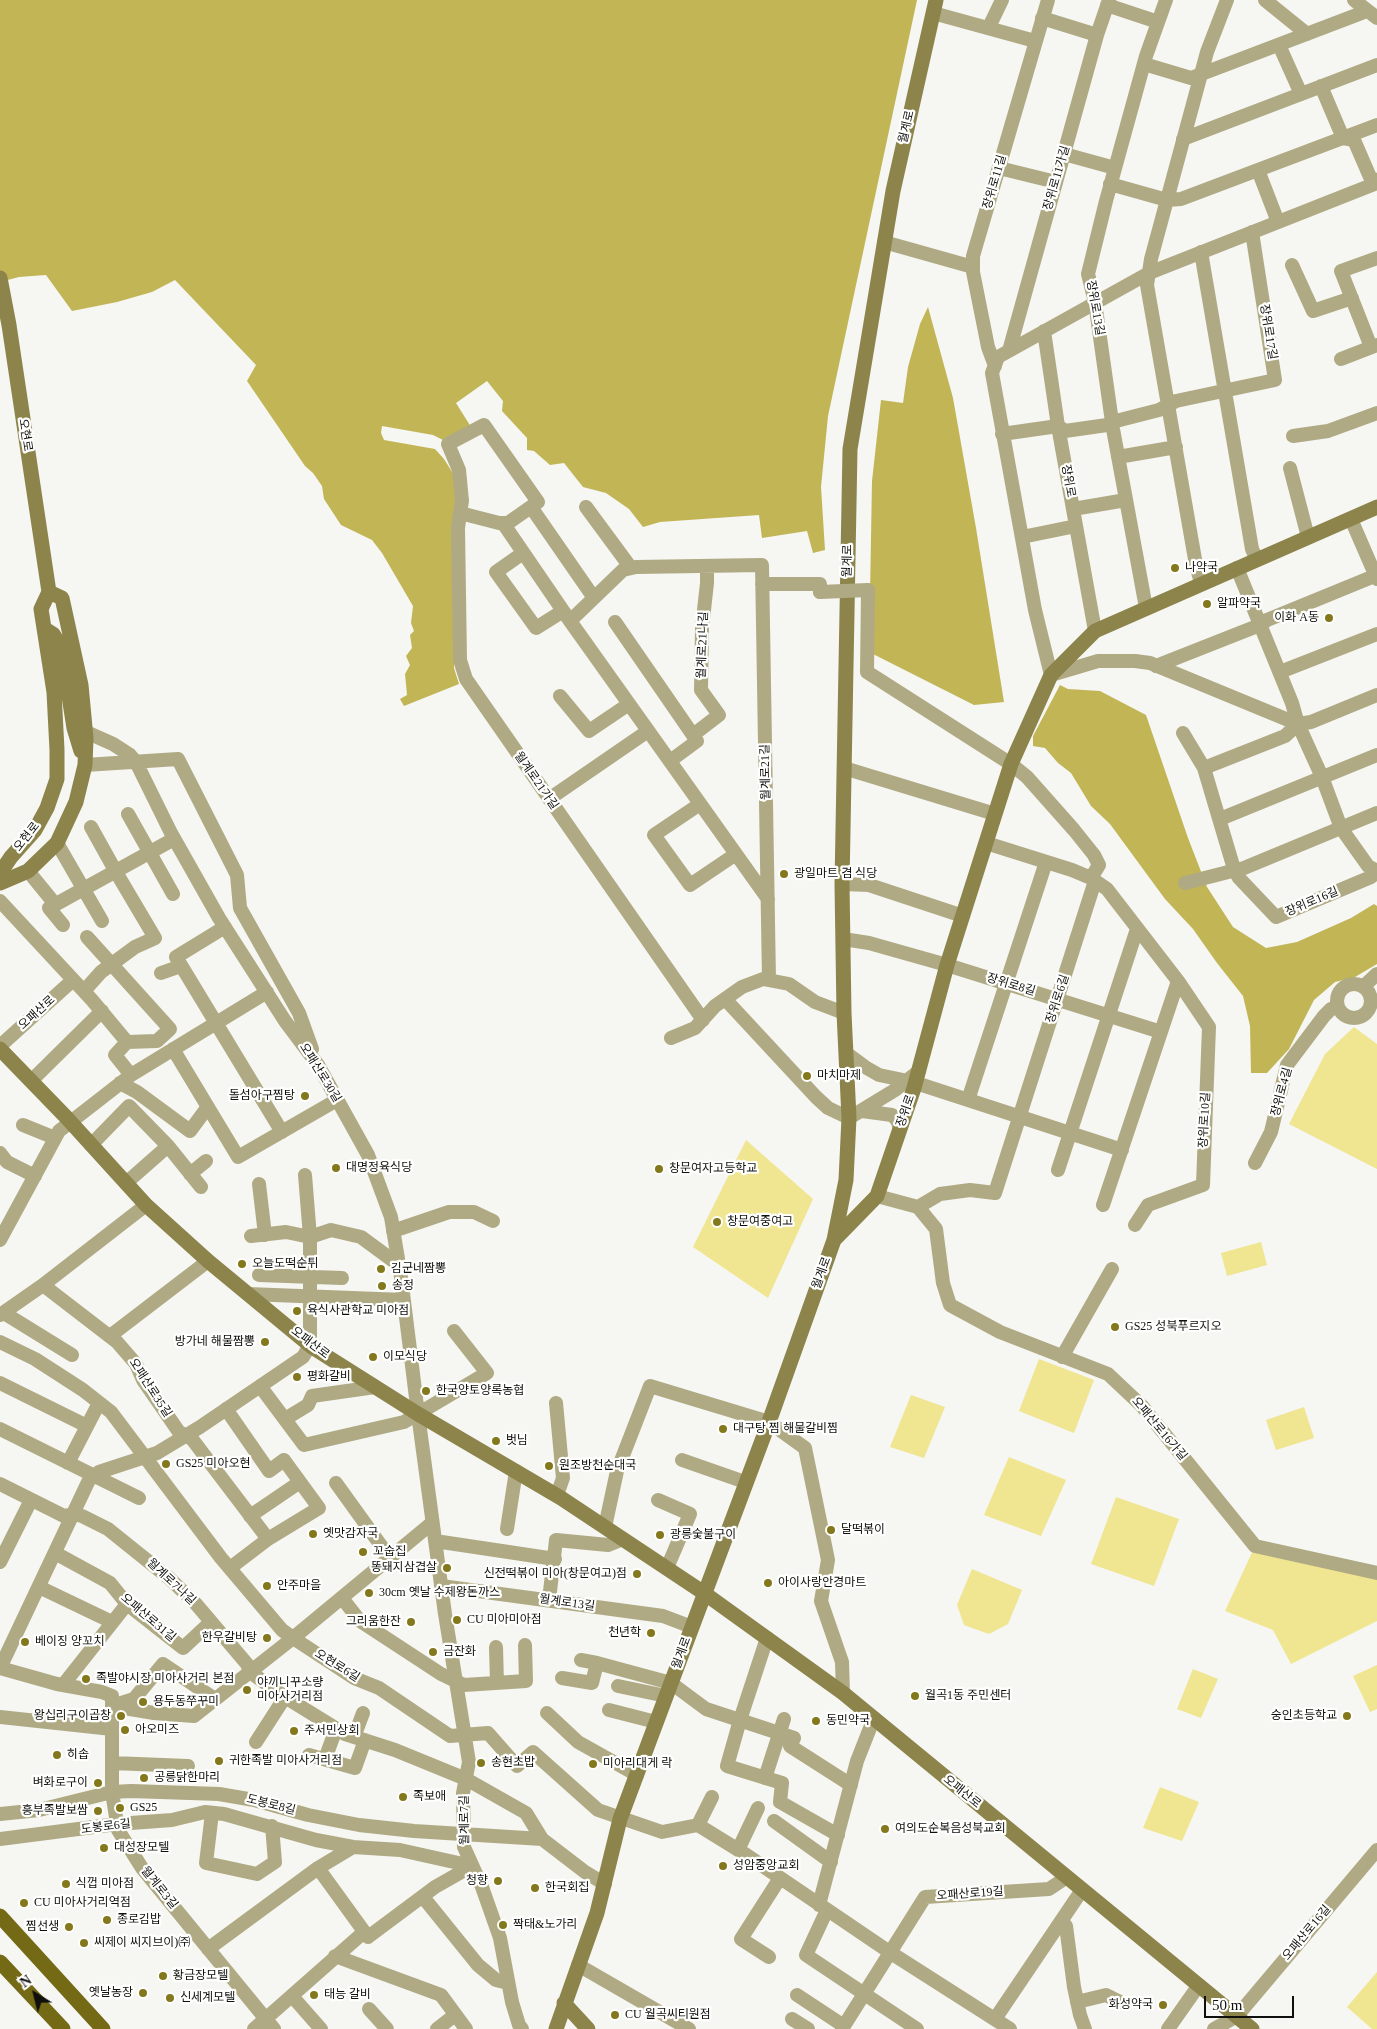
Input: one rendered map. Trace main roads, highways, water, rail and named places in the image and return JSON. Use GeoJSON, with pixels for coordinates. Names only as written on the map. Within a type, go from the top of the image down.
{"type":"FeatureCollection","features":[{"type":"Feature","properties":{"kind":"main road"},"geometry":{"type":"LineString","coordinates":[[2,1917],[103,2029]]}},
{"type":"Feature","properties":{"kind":"main road"},"geometry":{"type":"LineString","coordinates":[[0,1962],[63,2029]]}},
{"type":"Feature","properties":{"kind":"place","name":"나약국"},"geometry":{"type":"Point","coordinates":[1175,568]}},
{"type":"Feature","properties":{"kind":"place","name":"알파약국"},"geometry":{"type":"Point","coordinates":[1207,604]}},
{"type":"Feature","properties":{"kind":"place","name":"이화 A동"},"geometry":{"type":"Point","coordinates":[1329,618]}},
{"type":"Feature","properties":{"kind":"place","name":"광일마트 겸 식당"},"geometry":{"type":"Point","coordinates":[784,874]}},
{"type":"Feature","properties":{"kind":"place","name":"마치마제"},"geometry":{"type":"Point","coordinates":[807,1076]}},
{"type":"Feature","properties":{"kind":"place","name":"돌섬아구찜탕"},"geometry":{"type":"Point","coordinates":[305,1096]}},
{"type":"Feature","properties":{"kind":"place","name":"대명정육식당"},"geometry":{"type":"Point","coordinates":[336,1168]}},
{"type":"Feature","properties":{"kind":"place","name":"창문여자고등학교"},"geometry":{"type":"Point","coordinates":[659,1169]}},
{"type":"Feature","properties":{"kind":"place","name":"창문여중여고"},"geometry":{"type":"Point","coordinates":[717,1222]}},
{"type":"Feature","properties":{"kind":"place","name":"오늘도떡순튀"},"geometry":{"type":"Point","coordinates":[242,1264]}},
{"type":"Feature","properties":{"kind":"place","name":"김군네짬뽕"},"geometry":{"type":"Point","coordinates":[381,1269]}},
{"type":"Feature","properties":{"kind":"place","name":"송정"},"geometry":{"type":"Point","coordinates":[382,1286]}},
{"type":"Feature","properties":{"kind":"place","name":"육식사관학교 미아점"},"geometry":{"type":"Point","coordinates":[297,1311]}},
{"type":"Feature","properties":{"kind":"place","name":"GS25 성북푸르지오"},"geometry":{"type":"Point","coordinates":[1115,1327]}},
{"type":"Feature","properties":{"kind":"place","name":"방가네 해물짬뽕"},"geometry":{"type":"Point","coordinates":[265,1342]}},
{"type":"Feature","properties":{"kind":"place","name":"이모식당"},"geometry":{"type":"Point","coordinates":[373,1357]}},
{"type":"Feature","properties":{"kind":"place","name":"평화갈비"},"geometry":{"type":"Point","coordinates":[297,1377]}},
{"type":"Feature","properties":{"kind":"place","name":"한국양토양록농협"},"geometry":{"type":"Point","coordinates":[426,1391]}},
{"type":"Feature","properties":{"kind":"place","name":"대구탕 찜 해물갈비찜"},"geometry":{"type":"Point","coordinates":[723,1429]}},
{"type":"Feature","properties":{"kind":"place","name":"벗님"},"geometry":{"type":"Point","coordinates":[496,1441]}},
{"type":"Feature","properties":{"kind":"place","name":"GS25 미아오현"},"geometry":{"type":"Point","coordinates":[166,1464]}},
{"type":"Feature","properties":{"kind":"place","name":"원조방천순대국"},"geometry":{"type":"Point","coordinates":[549,1466]}},
{"type":"Feature","properties":{"kind":"place","name":"달떡볶이"},"geometry":{"type":"Point","coordinates":[831,1530]}},
{"type":"Feature","properties":{"kind":"place","name":"옛맛감자국"},"geometry":{"type":"Point","coordinates":[313,1534]}},
{"type":"Feature","properties":{"kind":"place","name":"광릉숯불구이"},"geometry":{"type":"Point","coordinates":[660,1535]}},
{"type":"Feature","properties":{"kind":"place","name":"꼬숩집"},"geometry":{"type":"Point","coordinates":[363,1552]}},
{"type":"Feature","properties":{"kind":"place","name":"똥돼지삼겹살"},"geometry":{"type":"Point","coordinates":[447,1568]}},
{"type":"Feature","properties":{"kind":"place","name":"신전떡볶이 미아(창문여고)점"},"geometry":{"type":"Point","coordinates":[637,1574]}},
{"type":"Feature","properties":{"kind":"place","name":"아이사랑안경마트"},"geometry":{"type":"Point","coordinates":[768,1583]}},
{"type":"Feature","properties":{"kind":"place","name":"안주마을"},"geometry":{"type":"Point","coordinates":[267,1586]}},
{"type":"Feature","properties":{"kind":"place","name":"30cm 옛날 수제왕돈까스"},"geometry":{"type":"Point","coordinates":[369,1593]}},
{"type":"Feature","properties":{"kind":"place","name":"CU 미아미아점"},"geometry":{"type":"Point","coordinates":[457,1620]}},
{"type":"Feature","properties":{"kind":"place","name":"그리움한잔"},"geometry":{"type":"Point","coordinates":[411,1622]}},
{"type":"Feature","properties":{"kind":"place","name":"천년학"},"geometry":{"type":"Point","coordinates":[651,1633]}},
{"type":"Feature","properties":{"kind":"place","name":"한우갈비탕"},"geometry":{"type":"Point","coordinates":[267,1638]}},
{"type":"Feature","properties":{"kind":"place","name":"베이징 양꼬치"},"geometry":{"type":"Point","coordinates":[25,1642]}},
{"type":"Feature","properties":{"kind":"place","name":"금잔화"},"geometry":{"type":"Point","coordinates":[433,1652]}},
{"type":"Feature","properties":{"kind":"place","name":"족발야시장 미아사거리 본점"},"geometry":{"type":"Point","coordinates":[86,1679]}},
{"type":"Feature","properties":{"kind":"place","name":"야끼니꾸소량 미아사거리점"},"geometry":{"type":"Point","coordinates":[247,1690]}},
{"type":"Feature","properties":{"kind":"place","name":"월곡1동 주민센터"},"geometry":{"type":"Point","coordinates":[915,1696]}},
{"type":"Feature","properties":{"kind":"place","name":"용두동쭈꾸미"},"geometry":{"type":"Point","coordinates":[143,1702]}},
{"type":"Feature","properties":{"kind":"place","name":"왕십리구이곱창"},"geometry":{"type":"Point","coordinates":[121,1716]}},
{"type":"Feature","properties":{"kind":"place","name":"숭인초등학교"},"geometry":{"type":"Point","coordinates":[1347,1716]}},
{"type":"Feature","properties":{"kind":"place","name":"동민약국"},"geometry":{"type":"Point","coordinates":[816,1721]}},
{"type":"Feature","properties":{"kind":"place","name":"아오미즈"},"geometry":{"type":"Point","coordinates":[125,1730]}},
{"type":"Feature","properties":{"kind":"place","name":"주서민상회"},"geometry":{"type":"Point","coordinates":[294,1731]}},
{"type":"Feature","properties":{"kind":"place","name":"히솝"},"geometry":{"type":"Point","coordinates":[57,1755]}},
{"type":"Feature","properties":{"kind":"place","name":"귀한족발 미아사거리점"},"geometry":{"type":"Point","coordinates":[219,1761]}},
{"type":"Feature","properties":{"kind":"place","name":"송현초밥"},"geometry":{"type":"Point","coordinates":[481,1763]}},
{"type":"Feature","properties":{"kind":"place","name":"미아리대게 락"},"geometry":{"type":"Point","coordinates":[593,1764]}},
{"type":"Feature","properties":{"kind":"place","name":"공릉닭한마리"},"geometry":{"type":"Point","coordinates":[144,1778]}},
{"type":"Feature","properties":{"kind":"place","name":"벼화로구이"},"geometry":{"type":"Point","coordinates":[98,1783]}},
{"type":"Feature","properties":{"kind":"place","name":"족보애"},"geometry":{"type":"Point","coordinates":[403,1797]}},
{"type":"Feature","properties":{"kind":"place","name":"GS25"},"geometry":{"type":"Point","coordinates":[120,1808]}},
{"type":"Feature","properties":{"kind":"place","name":"흥부족발보쌈"},"geometry":{"type":"Point","coordinates":[98,1811]}},
{"type":"Feature","properties":{"kind":"place","name":"여의도순복음성북교회"},"geometry":{"type":"Point","coordinates":[885,1829]}},
{"type":"Feature","properties":{"kind":"place","name":"대성장모텔"},"geometry":{"type":"Point","coordinates":[104,1848]}},
{"type":"Feature","properties":{"kind":"place","name":"성암중앙교회"},"geometry":{"type":"Point","coordinates":[723,1866]}},
{"type":"Feature","properties":{"kind":"place","name":"청향"},"geometry":{"type":"Point","coordinates":[498,1881]}},
{"type":"Feature","properties":{"kind":"place","name":"식껍 미아점"},"geometry":{"type":"Point","coordinates":[66,1884]}},
{"type":"Feature","properties":{"kind":"place","name":"한국회집"},"geometry":{"type":"Point","coordinates":[535,1888]}},
{"type":"Feature","properties":{"kind":"place","name":"CU 미아사거리역점"},"geometry":{"type":"Point","coordinates":[24,1903]}},
{"type":"Feature","properties":{"kind":"place","name":"종로김밥"},"geometry":{"type":"Point","coordinates":[107,1920]}},
{"type":"Feature","properties":{"kind":"place","name":"짝태&노가리"},"geometry":{"type":"Point","coordinates":[503,1925]}},
{"type":"Feature","properties":{"kind":"place","name":"찜선생"},"geometry":{"type":"Point","coordinates":[69,1927]}},
{"type":"Feature","properties":{"kind":"place","name":"씨제이 씨지브이)㈜"},"geometry":{"type":"Point","coordinates":[84,1943]}},
{"type":"Feature","properties":{"kind":"place","name":"황금장모텔"},"geometry":{"type":"Point","coordinates":[163,1976]}},
{"type":"Feature","properties":{"kind":"place","name":"옛날농장"},"geometry":{"type":"Point","coordinates":[143,1993]}},
{"type":"Feature","properties":{"kind":"place","name":"태능 갈비"},"geometry":{"type":"Point","coordinates":[314,1995]}},
{"type":"Feature","properties":{"kind":"place","name":"신세계모텔"},"geometry":{"type":"Point","coordinates":[170,1998]}},
{"type":"Feature","properties":{"kind":"place","name":"화성약국"},"geometry":{"type":"Point","coordinates":[1163,2005]}},
{"type":"Feature","properties":{"kind":"place","name":"CU 월곡씨티원점"},"geometry":{"type":"Point","coordinates":[615,2015]}}]}
